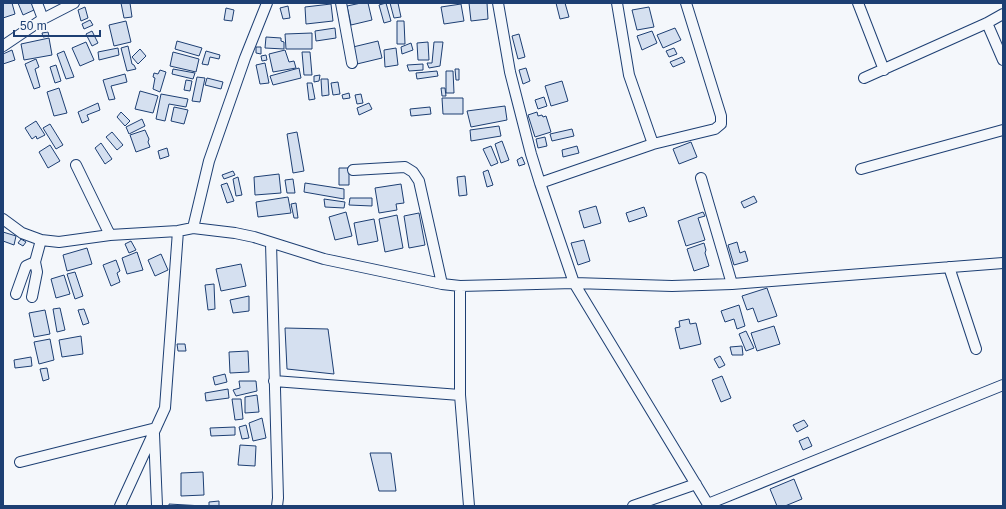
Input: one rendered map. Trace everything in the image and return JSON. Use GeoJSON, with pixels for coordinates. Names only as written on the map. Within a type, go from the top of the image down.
{"type":"FeatureCollection","features":[{"type":"Feature","properties":{"kind":"street"},"geometry":{"type":"LineString","coordinates":[[37,3],[43,19]]}},
{"type":"Feature","properties":{"kind":"street"},"geometry":{"type":"LineString","coordinates":[[3,46],[43,19],[74,3]]}},
{"type":"Feature","properties":{"kind":"street"},"geometry":{"type":"LineString","coordinates":[[193,228],[209,161],[245,58],[267,3]]}},
{"type":"Feature","properties":{"kind":"street"},"geometry":{"type":"LineString","coordinates":[[341,3],[352,62]]}},
{"type":"Feature","properties":{"kind":"street"},"geometry":{"type":"LineString","coordinates":[[498,3],[510,72],[540,183],[574,283],[709,505],[1003,385]]}},
{"type":"Feature","properties":{"kind":"street"},"geometry":{"type":"LineString","coordinates":[[617,3],[629,75],[653,144]]}},
{"type":"Feature","properties":{"kind":"street"},"geometry":{"type":"LineString","coordinates":[[540,183],[653,144],[716,129],[721,124],[720,116],[686,3]]}},
{"type":"Feature","properties":{"kind":"street"},"geometry":{"type":"LineString","coordinates":[[858,3],[884,70]]}},
{"type":"Feature","properties":{"kind":"street"},"geometry":{"type":"LineString","coordinates":[[864,78],[987,23],[1003,14]]}},
{"type":"Feature","properties":{"kind":"street"},"geometry":{"type":"LineString","coordinates":[[987,23],[1003,60]]}},
{"type":"Feature","properties":{"kind":"street"},"geometry":{"type":"LineString","coordinates":[[861,169],[1003,130]]}},
{"type":"Feature","properties":{"kind":"street"},"geometry":{"type":"LineString","coordinates":[[76,165],[110,234]]}},
{"type":"Feature","properties":{"kind":"street"},"geometry":{"type":"LineString","coordinates":[[353,170],[405,167],[413,172],[419,181],[442,284]]}},
{"type":"Feature","properties":{"kind":"street"},"geometry":{"type":"LineString","coordinates":[[701,178],[732,284]]}},
{"type":"Feature","properties":{"kind":"street"},"geometry":{"type":"LineString","coordinates":[[3,219],[22,233],[41,240],[59,242],[110,234],[178,231],[193,228],[235,233],[254,237],[324,259],[442,284],[460,286],[574,283],[672,286],[732,284],[1003,263]]}},
{"type":"Feature","properties":{"kind":"street"},"geometry":{"type":"LineString","coordinates":[[120,506],[165,408],[178,231]]}},
{"type":"Feature","properties":{"kind":"street"},"geometry":{"type":"LineString","coordinates":[[32,297],[37,272],[35,262],[41,240]]}},
{"type":"Feature","properties":{"kind":"street"},"geometry":{"type":"LineString","coordinates":[[271,243],[277,506]]}},
{"type":"Feature","properties":{"kind":"street"},"geometry":{"type":"LineString","coordinates":[[16,294],[26,266],[35,262]]}},
{"type":"Feature","properties":{"kind":"street"},"geometry":{"type":"LineString","coordinates":[[948,267],[976,350]]}},
{"type":"Feature","properties":{"kind":"street"},"geometry":{"type":"LineString","coordinates":[[460,286],[460,395],[469,506]]}},
{"type":"Feature","properties":{"kind":"street"},"geometry":{"type":"LineString","coordinates":[[274,381],[460,395]]}},
{"type":"Feature","properties":{"kind":"street"},"geometry":{"type":"LineString","coordinates":[[20,462],[155,431]]}},
{"type":"Feature","properties":{"kind":"street"},"geometry":{"type":"LineString","coordinates":[[155,431],[157,506]]}},
{"type":"Feature","properties":{"kind":"street"},"geometry":{"type":"LineString","coordinates":[[633,506],[696,484]]}},
{"type":"Feature","properties":{"kind":"building"},"geometry":{"type":"Polygon","coordinates":[[[3,3],[12,3],[15,14],[3,18],[3,3]]]}},
{"type":"Feature","properties":{"kind":"building"},"geometry":{"type":"Polygon","coordinates":[[[18,3],[32,3],[34,10],[23,15],[18,3]]]}},
{"type":"Feature","properties":{"kind":"building"},"geometry":{"type":"Polygon","coordinates":[[[121,3],[130,3],[132,17],[124,18],[121,3]]]}},
{"type":"Feature","properties":{"kind":"building"},"geometry":{"type":"Polygon","coordinates":[[[368,3],[372,20],[351,25],[347,6],[368,3]]]}},
{"type":"Feature","properties":{"kind":"building"},"geometry":{"type":"Polygon","coordinates":[[[386,3],[391,21],[384,23],[379,5],[386,3]]]}},
{"type":"Feature","properties":{"kind":"building"},"geometry":{"type":"Polygon","coordinates":[[[390,3],[398,3],[401,17],[394,18],[390,3]]]}},
{"type":"Feature","properties":{"kind":"building"},"geometry":{"type":"Polygon","coordinates":[[[469,3],[487,3],[488,19],[471,21],[469,3]]]}},
{"type":"Feature","properties":{"kind":"building"},"geometry":{"type":"Polygon","coordinates":[[[556,3],[565,3],[569,17],[560,19],[556,3]]]}},
{"type":"Feature","properties":{"kind":"building"},"geometry":{"type":"Polygon","coordinates":[[[331,4],[333,21],[306,24],[305,7],[331,4]]]}},
{"type":"Feature","properties":{"kind":"building"},"geometry":{"type":"Polygon","coordinates":[[[461,4],[464,21],[444,24],[441,7],[461,4]]]}},
{"type":"Feature","properties":{"kind":"building"},"geometry":{"type":"Polygon","coordinates":[[[288,6],[290,18],[283,19],[280,8],[288,6]]]}},
{"type":"Feature","properties":{"kind":"building"},"geometry":{"type":"Polygon","coordinates":[[[85,7],[88,18],[81,21],[78,10],[85,7]]]}},
{"type":"Feature","properties":{"kind":"building"},"geometry":{"type":"Polygon","coordinates":[[[649,7],[654,27],[637,30],[632,10],[649,7]]]}},
{"type":"Feature","properties":{"kind":"building"},"geometry":{"type":"Polygon","coordinates":[[[226,8],[234,10],[232,21],[224,20],[226,8]]]}},
{"type":"Feature","properties":{"kind":"building"},"geometry":{"type":"Polygon","coordinates":[[[90,20],[93,25],[84,29],[82,24],[90,20]]]}},
{"type":"Feature","properties":{"kind":"building"},"geometry":{"type":"Polygon","coordinates":[[[126,21],[131,42],[114,46],[109,25],[126,21]]]}},
{"type":"Feature","properties":{"kind":"building"},"geometry":{"type":"Polygon","coordinates":[[[397,21],[404,21],[405,44],[397,44],[397,21]]]}},
{"type":"Feature","properties":{"kind":"building"},"geometry":{"type":"Polygon","coordinates":[[[335,28],[336,38],[316,41],[315,31],[335,28]]]}},
{"type":"Feature","properties":{"kind":"building"},"geometry":{"type":"Polygon","coordinates":[[[675,28],[681,40],[663,48],[657,35],[675,28]]]}},
{"type":"Feature","properties":{"kind":"building"},"geometry":{"type":"Polygon","coordinates":[[[92,31],[98,43],[92,46],[86,34],[92,31]]]}},
{"type":"Feature","properties":{"kind":"building"},"geometry":{"type":"Polygon","coordinates":[[[652,31],[657,43],[642,50],[637,36],[652,31]]]}},
{"type":"Feature","properties":{"kind":"building"},"geometry":{"type":"Polygon","coordinates":[[[48,32],[49,36],[43,37],[42,33],[48,32]]]}},
{"type":"Feature","properties":{"kind":"building"},"geometry":{"type":"Polygon","coordinates":[[[312,33],[312,49],[286,49],[285,34],[312,33]]]}},
{"type":"Feature","properties":{"kind":"building"},"geometry":{"type":"Polygon","coordinates":[[[519,34],[525,57],[518,59],[512,36],[519,34]]]}},
{"type":"Feature","properties":{"kind":"building"},"geometry":{"type":"Polygon","coordinates":[[[266,37],[281,38],[281,41],[284,42],[284,49],[265,48],[266,37]]]}},
{"type":"Feature","properties":{"kind":"building"},"geometry":{"type":"Polygon","coordinates":[[[49,38],[52,55],[24,60],[21,44],[49,38]]]}},
{"type":"Feature","properties":{"kind":"building"},"geometry":{"type":"Polygon","coordinates":[[[177,41],[202,48],[199,56],[175,49],[177,41]]]}},
{"type":"Feature","properties":{"kind":"building"},"geometry":{"type":"Polygon","coordinates":[[[378,41],[382,58],[357,64],[353,47],[378,41]]]}},
{"type":"Feature","properties":{"kind":"building"},"geometry":{"type":"Polygon","coordinates":[[[86,42],[94,60],[80,66],[72,48],[86,42]]]}},
{"type":"Feature","properties":{"kind":"building"},"geometry":{"type":"Polygon","coordinates":[[[428,42],[429,60],[418,60],[417,43],[428,42]]]}},
{"type":"Feature","properties":{"kind":"building"},"geometry":{"type":"Polygon","coordinates":[[[434,42],[443,42],[440,66],[429,68],[427,63],[432,63],[434,42]]]}},
{"type":"Feature","properties":{"kind":"building"},"geometry":{"type":"Polygon","coordinates":[[[411,43],[413,50],[402,54],[401,47],[411,43]]]}},
{"type":"Feature","properties":{"kind":"building"},"geometry":{"type":"Polygon","coordinates":[[[128,46],[132,64],[136,69],[127,71],[121,48],[128,46]]]}},
{"type":"Feature","properties":{"kind":"building"},"geometry":{"type":"Polygon","coordinates":[[[256,47],[261,47],[261,54],[256,53],[256,47]]]}},
{"type":"Feature","properties":{"kind":"building"},"geometry":{"type":"Polygon","coordinates":[[[118,48],[119,55],[99,60],[98,52],[118,48]]]}},
{"type":"Feature","properties":{"kind":"building"},"geometry":{"type":"Polygon","coordinates":[[[396,48],[398,65],[385,67],[384,50],[396,48]]]}},
{"type":"Feature","properties":{"kind":"building"},"geometry":{"type":"Polygon","coordinates":[[[674,48],[677,54],[669,57],[666,51],[674,48]]]}},
{"type":"Feature","properties":{"kind":"building"},"geometry":{"type":"Polygon","coordinates":[[[140,49],[146,56],[138,64],[132,57],[140,49]]]}},
{"type":"Feature","properties":{"kind":"building"},"geometry":{"type":"Polygon","coordinates":[[[12,50],[15,60],[3,64],[3,54],[12,50]]]}},
{"type":"Feature","properties":{"kind":"building"},"geometry":{"type":"Polygon","coordinates":[[[285,50],[289,62],[294,61],[296,68],[273,72],[269,54],[285,50]]]}},
{"type":"Feature","properties":{"kind":"building"},"geometry":{"type":"Polygon","coordinates":[[[64,51],[74,77],[66,79],[57,54],[64,51]]]}},
{"type":"Feature","properties":{"kind":"building"},"geometry":{"type":"Polygon","coordinates":[[[206,51],[220,55],[219,59],[210,57],[208,65],[202,64],[206,51]]]}},
{"type":"Feature","properties":{"kind":"building"},"geometry":{"type":"Polygon","coordinates":[[[173,52],[199,59],[196,72],[170,66],[173,52]]]}},
{"type":"Feature","properties":{"kind":"building"},"geometry":{"type":"Polygon","coordinates":[[[302,52],[310,52],[312,75],[304,75],[302,52]]]}},
{"type":"Feature","properties":{"kind":"building"},"geometry":{"type":"Polygon","coordinates":[[[266,55],[267,60],[262,61],[261,56],[266,55]]]}},
{"type":"Feature","properties":{"kind":"building"},"geometry":{"type":"Polygon","coordinates":[[[682,57],[685,62],[673,67],[670,62],[682,57]]]}},
{"type":"Feature","properties":{"kind":"building"},"geometry":{"type":"Polygon","coordinates":[[[36,59],[39,67],[35,69],[40,87],[34,89],[25,64],[36,59]]]}},
{"type":"Feature","properties":{"kind":"building"},"geometry":{"type":"Polygon","coordinates":[[[265,63],[269,83],[260,84],[256,65],[265,63]]]}},
{"type":"Feature","properties":{"kind":"building"},"geometry":{"type":"Polygon","coordinates":[[[423,64],[423,70],[409,71],[407,65],[423,64]]]}},
{"type":"Feature","properties":{"kind":"building"},"geometry":{"type":"Polygon","coordinates":[[[56,65],[61,81],[55,83],[50,67],[56,65]]]}},
{"type":"Feature","properties":{"kind":"building"},"geometry":{"type":"Polygon","coordinates":[[[299,68],[301,78],[273,85],[270,76],[299,68]]]}},
{"type":"Feature","properties":{"kind":"building"},"geometry":{"type":"Polygon","coordinates":[[[526,68],[530,81],[523,84],[519,70],[526,68]]]}},
{"type":"Feature","properties":{"kind":"building"},"geometry":{"type":"Polygon","coordinates":[[[173,69],[195,73],[193,79],[172,74],[173,69]]]}},
{"type":"Feature","properties":{"kind":"building"},"geometry":{"type":"Polygon","coordinates":[[[455,69],[459,69],[459,80],[456,80],[455,69]]]}},
{"type":"Feature","properties":{"kind":"building"},"geometry":{"type":"Polygon","coordinates":[[[160,70],[166,72],[160,92],[153,89],[155,78],[153,77],[154,73],[158,74],[160,70]]]}},
{"type":"Feature","properties":{"kind":"building"},"geometry":{"type":"Polygon","coordinates":[[[437,71],[438,76],[417,79],[416,73],[437,71]]]}},
{"type":"Feature","properties":{"kind":"building"},"geometry":{"type":"Polygon","coordinates":[[[446,71],[453,71],[454,93],[446,93],[446,71]]]}},
{"type":"Feature","properties":{"kind":"building"},"geometry":{"type":"Polygon","coordinates":[[[125,74],[127,82],[111,86],[115,99],[109,100],[103,80],[125,74]]]}},
{"type":"Feature","properties":{"kind":"building"},"geometry":{"type":"Polygon","coordinates":[[[320,75],[319,81],[314,82],[314,76],[320,75]]]}},
{"type":"Feature","properties":{"kind":"building"},"geometry":{"type":"Polygon","coordinates":[[[197,77],[205,78],[200,102],[192,101],[197,77]]]}},
{"type":"Feature","properties":{"kind":"building"},"geometry":{"type":"Polygon","coordinates":[[[207,78],[223,82],[221,89],[205,85],[207,78]]]}},
{"type":"Feature","properties":{"kind":"building"},"geometry":{"type":"Polygon","coordinates":[[[321,79],[328,79],[329,95],[322,96],[321,79]]]}},
{"type":"Feature","properties":{"kind":"building"},"geometry":{"type":"Polygon","coordinates":[[[186,80],[192,81],[190,91],[184,90],[186,80]]]}},
{"type":"Feature","properties":{"kind":"building"},"geometry":{"type":"Polygon","coordinates":[[[562,81],[568,101],[551,106],[545,86],[562,81]]]}},
{"type":"Feature","properties":{"kind":"building"},"geometry":{"type":"Polygon","coordinates":[[[338,82],[340,94],[333,95],[331,83],[338,82]]]}},
{"type":"Feature","properties":{"kind":"building"},"geometry":{"type":"Polygon","coordinates":[[[307,83],[312,83],[315,99],[309,100],[307,83]]]}},
{"type":"Feature","properties":{"kind":"building"},"geometry":{"type":"Polygon","coordinates":[[[59,88],[67,113],[54,116],[47,92],[59,88]]]}},
{"type":"Feature","properties":{"kind":"building"},"geometry":{"type":"Polygon","coordinates":[[[441,88],[445,88],[446,96],[442,96],[441,88]]]}},
{"type":"Feature","properties":{"kind":"building"},"geometry":{"type":"Polygon","coordinates":[[[140,91],[158,96],[153,113],[135,109],[140,91]]]}},
{"type":"Feature","properties":{"kind":"building"},"geometry":{"type":"Polygon","coordinates":[[[349,93],[350,98],[343,99],[342,95],[349,93]]]}},
{"type":"Feature","properties":{"kind":"building"},"geometry":{"type":"Polygon","coordinates":[[[161,94],[188,99],[186,107],[169,104],[165,121],[156,119],[161,94]]]}},
{"type":"Feature","properties":{"kind":"building"},"geometry":{"type":"Polygon","coordinates":[[[361,94],[363,103],[357,104],[355,95],[361,94]]]}},
{"type":"Feature","properties":{"kind":"building"},"geometry":{"type":"Polygon","coordinates":[[[544,97],[547,106],[538,109],[535,100],[544,97]]]}},
{"type":"Feature","properties":{"kind":"building"},"geometry":{"type":"Polygon","coordinates":[[[442,98],[463,98],[463,114],[443,114],[442,98]]]}},
{"type":"Feature","properties":{"kind":"building"},"geometry":{"type":"Polygon","coordinates":[[[98,103],[100,110],[87,115],[89,120],[82,123],[78,112],[98,103]]]}},
{"type":"Feature","properties":{"kind":"building"},"geometry":{"type":"Polygon","coordinates":[[[369,103],[372,109],[359,115],[357,108],[369,103]]]}},
{"type":"Feature","properties":{"kind":"building"},"geometry":{"type":"Polygon","coordinates":[[[505,106],[507,120],[471,127],[467,111],[505,106]]]}},
{"type":"Feature","properties":{"kind":"building"},"geometry":{"type":"Polygon","coordinates":[[[174,107],[188,110],[184,124],[171,121],[174,107]]]}},
{"type":"Feature","properties":{"kind":"building"},"geometry":{"type":"Polygon","coordinates":[[[430,107],[431,114],[411,116],[410,109],[430,107]]]}},
{"type":"Feature","properties":{"kind":"building"},"geometry":{"type":"Polygon","coordinates":[[[121,112],[130,121],[125,126],[117,117],[121,112]]]}},
{"type":"Feature","properties":{"kind":"building"},"geometry":{"type":"Polygon","coordinates":[[[537,112],[538,116],[546,116],[551,132],[535,137],[528,115],[537,112]]]}},
{"type":"Feature","properties":{"kind":"building"},"geometry":{"type":"Polygon","coordinates":[[[142,119],[145,126],[129,134],[126,127],[142,119]]]}},
{"type":"Feature","properties":{"kind":"building"},"geometry":{"type":"Polygon","coordinates":[[[36,121],[45,135],[37,139],[36,136],[32,139],[25,128],[36,121]]]}},
{"type":"Feature","properties":{"kind":"building"},"geometry":{"type":"Polygon","coordinates":[[[50,124],[63,145],[56,149],[43,128],[50,124]]]}},
{"type":"Feature","properties":{"kind":"building"},"geometry":{"type":"Polygon","coordinates":[[[499,126],[501,136],[471,141],[470,130],[499,126]]]}},
{"type":"Feature","properties":{"kind":"building"},"geometry":{"type":"Polygon","coordinates":[[[572,129],[574,136],[552,141],[550,134],[572,129]]]}},
{"type":"Feature","properties":{"kind":"building"},"geometry":{"type":"Polygon","coordinates":[[[145,130],[149,139],[148,142],[150,147],[136,152],[130,135],[145,130]]]}},
{"type":"Feature","properties":{"kind":"building"},"geometry":{"type":"Polygon","coordinates":[[[112,132],[123,145],[117,150],[106,137],[112,132]]]}},
{"type":"Feature","properties":{"kind":"building"},"geometry":{"type":"Polygon","coordinates":[[[297,132],[304,171],[293,173],[287,134],[297,132]]]}},
{"type":"Feature","properties":{"kind":"building"},"geometry":{"type":"Polygon","coordinates":[[[545,137],[547,146],[538,148],[536,139],[545,137]]]}},
{"type":"Feature","properties":{"kind":"building"},"geometry":{"type":"Polygon","coordinates":[[[502,141],[509,160],[501,163],[495,144],[502,141]]]}},
{"type":"Feature","properties":{"kind":"building"},"geometry":{"type":"Polygon","coordinates":[[[691,142],[697,157],[679,164],[673,149],[691,142]]]}},
{"type":"Feature","properties":{"kind":"building"},"geometry":{"type":"Polygon","coordinates":[[[101,143],[112,159],[105,164],[95,148],[101,143]]]}},
{"type":"Feature","properties":{"kind":"building"},"geometry":{"type":"Polygon","coordinates":[[[50,145],[60,161],[48,168],[39,152],[50,145]]]}},
{"type":"Feature","properties":{"kind":"building"},"geometry":{"type":"Polygon","coordinates":[[[491,146],[498,163],[491,166],[483,149],[491,146]]]}},
{"type":"Feature","properties":{"kind":"building"},"geometry":{"type":"Polygon","coordinates":[[[577,146],[579,153],[563,157],[562,150],[577,146]]]}},
{"type":"Feature","properties":{"kind":"building"},"geometry":{"type":"Polygon","coordinates":[[[167,148],[169,156],[160,159],[158,151],[167,148]]]}},
{"type":"Feature","properties":{"kind":"building"},"geometry":{"type":"Polygon","coordinates":[[[522,157],[525,164],[519,166],[517,160],[522,157]]]}},
{"type":"Feature","properties":{"kind":"building"},"geometry":{"type":"Polygon","coordinates":[[[339,168],[349,168],[349,185],[339,185],[339,168]]]}},
{"type":"Feature","properties":{"kind":"building"},"geometry":{"type":"Polygon","coordinates":[[[488,170],[493,185],[487,187],[483,172],[488,170]]]}},
{"type":"Feature","properties":{"kind":"building"},"geometry":{"type":"Polygon","coordinates":[[[233,171],[235,175],[224,179],[222,175],[233,171]]]}},
{"type":"Feature","properties":{"kind":"building"},"geometry":{"type":"Polygon","coordinates":[[[279,174],[281,193],[255,195],[254,177],[279,174]]]}},
{"type":"Feature","properties":{"kind":"building"},"geometry":{"type":"Polygon","coordinates":[[[465,176],[467,195],[459,196],[457,177],[465,176]]]}},
{"type":"Feature","properties":{"kind":"building"},"geometry":{"type":"Polygon","coordinates":[[[238,177],[242,195],[236,196],[233,179],[238,177]]]}},
{"type":"Feature","properties":{"kind":"building"},"geometry":{"type":"Polygon","coordinates":[[[293,179],[295,193],[287,193],[285,180],[293,179]]]}},
{"type":"Feature","properties":{"kind":"building"},"geometry":{"type":"Polygon","coordinates":[[[227,183],[234,201],[227,203],[221,185],[227,183]]]}},
{"type":"Feature","properties":{"kind":"building"},"geometry":{"type":"Polygon","coordinates":[[[305,183],[344,189],[344,199],[304,192],[305,183]]]}},
{"type":"Feature","properties":{"kind":"building"},"geometry":{"type":"Polygon","coordinates":[[[401,184],[404,203],[396,204],[397,210],[379,213],[375,188],[401,184]]]}},
{"type":"Feature","properties":{"kind":"building"},"geometry":{"type":"Polygon","coordinates":[[[754,196],[757,202],[744,208],[741,202],[754,196]]]}},
{"type":"Feature","properties":{"kind":"building"},"geometry":{"type":"Polygon","coordinates":[[[288,197],[291,213],[258,217],[256,202],[288,197]]]}},
{"type":"Feature","properties":{"kind":"building"},"geometry":{"type":"Polygon","coordinates":[[[350,198],[372,198],[372,206],[349,205],[350,198]]]}},
{"type":"Feature","properties":{"kind":"building"},"geometry":{"type":"Polygon","coordinates":[[[324,199],[345,202],[344,208],[325,207],[324,199]]]}},
{"type":"Feature","properties":{"kind":"building"},"geometry":{"type":"Polygon","coordinates":[[[296,203],[298,218],[294,218],[291,204],[296,203]]]}},
{"type":"Feature","properties":{"kind":"building"},"geometry":{"type":"Polygon","coordinates":[[[596,206],[601,223],[584,228],[579,211],[596,206]]]}},
{"type":"Feature","properties":{"kind":"building"},"geometry":{"type":"Polygon","coordinates":[[[644,207],[647,216],[629,222],[626,213],[644,207]]]}},
{"type":"Feature","properties":{"kind":"building"},"geometry":{"type":"Polygon","coordinates":[[[346,212],[352,236],[335,240],[329,217],[346,212]]]}},
{"type":"Feature","properties":{"kind":"building"},"geometry":{"type":"Polygon","coordinates":[[[703,212],[705,216],[698,218],[705,240],[686,246],[678,221],[703,212]]]}},
{"type":"Feature","properties":{"kind":"building"},"geometry":{"type":"Polygon","coordinates":[[[419,213],[425,245],[409,248],[404,216],[419,213]]]}},
{"type":"Feature","properties":{"kind":"building"},"geometry":{"type":"Polygon","coordinates":[[[397,215],[403,248],[385,252],[379,219],[397,215]]]}},
{"type":"Feature","properties":{"kind":"building"},"geometry":{"type":"Polygon","coordinates":[[[374,219],[378,241],[358,245],[354,223],[374,219]]]}},
{"type":"Feature","properties":{"kind":"building"},"geometry":{"type":"Polygon","coordinates":[[[3,232],[16,236],[14,245],[3,241],[3,232]]]}},
{"type":"Feature","properties":{"kind":"building"},"geometry":{"type":"Polygon","coordinates":[[[21,239],[26,242],[23,246],[18,243],[21,239]]]}},
{"type":"Feature","properties":{"kind":"building"},"geometry":{"type":"Polygon","coordinates":[[[584,240],[590,261],[578,265],[571,243],[584,240]]]}},
{"type":"Feature","properties":{"kind":"building"},"geometry":{"type":"Polygon","coordinates":[[[131,241],[136,250],[129,253],[125,244],[131,241]]]}},
{"type":"Feature","properties":{"kind":"building"},"geometry":{"type":"Polygon","coordinates":[[[737,242],[740,253],[745,251],[748,261],[734,265],[728,245],[737,242]]]}},
{"type":"Feature","properties":{"kind":"building"},"geometry":{"type":"Polygon","coordinates":[[[704,243],[709,266],[694,271],[687,249],[704,243]]]}},
{"type":"Feature","properties":{"kind":"building"},"geometry":{"type":"Polygon","coordinates":[[[87,248],[92,264],[67,271],[63,255],[87,248]]]}},
{"type":"Feature","properties":{"kind":"building"},"geometry":{"type":"Polygon","coordinates":[[[137,252],[143,270],[127,274],[122,258],[137,252]]]}},
{"type":"Feature","properties":{"kind":"building"},"geometry":{"type":"Polygon","coordinates":[[[161,254],[168,270],[155,276],[148,260],[161,254]]]}},
{"type":"Feature","properties":{"kind":"building"},"geometry":{"type":"Polygon","coordinates":[[[116,260],[120,271],[117,273],[120,282],[111,286],[103,265],[116,260]]]}},
{"type":"Feature","properties":{"kind":"building"},"geometry":{"type":"Polygon","coordinates":[[[241,264],[246,286],[221,291],[216,269],[241,264]]]}},
{"type":"Feature","properties":{"kind":"building"},"geometry":{"type":"Polygon","coordinates":[[[75,272],[83,296],[75,299],[67,274],[75,272]]]}},
{"type":"Feature","properties":{"kind":"building"},"geometry":{"type":"Polygon","coordinates":[[[64,275],[70,294],[56,298],[51,279],[64,275]]]}},
{"type":"Feature","properties":{"kind":"building"},"geometry":{"type":"Polygon","coordinates":[[[214,284],[215,309],[208,310],[205,285],[214,284]]]}},
{"type":"Feature","properties":{"kind":"building"},"geometry":{"type":"Polygon","coordinates":[[[767,288],[777,316],[758,322],[753,308],[747,310],[742,296],[767,288]]]}},
{"type":"Feature","properties":{"kind":"building"},"geometry":{"type":"Polygon","coordinates":[[[249,296],[249,311],[233,313],[230,300],[249,296]]]}},
{"type":"Feature","properties":{"kind":"building"},"geometry":{"type":"Polygon","coordinates":[[[739,305],[745,326],[737,329],[734,319],[725,322],[721,311],[739,305]]]}},
{"type":"Feature","properties":{"kind":"building"},"geometry":{"type":"Polygon","coordinates":[[[60,308],[65,330],[57,332],[53,309],[60,308]]]}},
{"type":"Feature","properties":{"kind":"building"},"geometry":{"type":"Polygon","coordinates":[[[84,309],[89,323],[83,325],[78,310],[84,309]]]}},
{"type":"Feature","properties":{"kind":"building"},"geometry":{"type":"Polygon","coordinates":[[[45,310],[50,334],[34,337],[29,313],[45,310]]]}},
{"type":"Feature","properties":{"kind":"building"},"geometry":{"type":"Polygon","coordinates":[[[689,319],[690,324],[696,323],[701,344],[680,349],[675,328],[680,327],[679,321],[689,319]]]}},
{"type":"Feature","properties":{"kind":"building"},"geometry":{"type":"Polygon","coordinates":[[[774,326],[780,344],[757,351],[751,333],[774,326]]]}},
{"type":"Feature","properties":{"kind":"building"},"geometry":{"type":"Polygon","coordinates":[[[285,328],[328,329],[334,374],[287,369],[285,328]]]}},
{"type":"Feature","properties":{"kind":"building"},"geometry":{"type":"Polygon","coordinates":[[[746,331],[754,348],[746,351],[739,334],[746,331]]]}},
{"type":"Feature","properties":{"kind":"building"},"geometry":{"type":"Polygon","coordinates":[[[81,336],[83,354],[62,357],[59,340],[81,336]]]}},
{"type":"Feature","properties":{"kind":"building"},"geometry":{"type":"Polygon","coordinates":[[[50,339],[54,360],[39,364],[34,342],[50,339]]]}},
{"type":"Feature","properties":{"kind":"building"},"geometry":{"type":"Polygon","coordinates":[[[177,344],[185,344],[186,351],[178,351],[177,344]]]}},
{"type":"Feature","properties":{"kind":"building"},"geometry":{"type":"Polygon","coordinates":[[[742,346],[743,355],[732,355],[730,347],[742,346]]]}},
{"type":"Feature","properties":{"kind":"building"},"geometry":{"type":"Polygon","coordinates":[[[248,351],[249,372],[230,373],[229,352],[248,351]]]}},
{"type":"Feature","properties":{"kind":"building"},"geometry":{"type":"Polygon","coordinates":[[[720,356],[725,365],[719,368],[714,359],[720,356]]]}},
{"type":"Feature","properties":{"kind":"building"},"geometry":{"type":"Polygon","coordinates":[[[31,357],[32,366],[15,368],[14,360],[31,357]]]}},
{"type":"Feature","properties":{"kind":"building"},"geometry":{"type":"Polygon","coordinates":[[[47,368],[49,379],[43,381],[40,369],[47,368]]]}},
{"type":"Feature","properties":{"kind":"building"},"geometry":{"type":"Polygon","coordinates":[[[225,374],[227,382],[215,385],[213,377],[225,374]]]}},
{"type":"Feature","properties":{"kind":"building"},"geometry":{"type":"Polygon","coordinates":[[[722,376],[731,398],[721,402],[712,380],[722,376]]]}},
{"type":"Feature","properties":{"kind":"building"},"geometry":{"type":"Polygon","coordinates":[[[239,381],[256,381],[257,391],[236,396],[233,390],[240,388],[239,381]]]}},
{"type":"Feature","properties":{"kind":"building"},"geometry":{"type":"Polygon","coordinates":[[[228,389],[229,398],[206,401],[205,393],[228,389]]]}},
{"type":"Feature","properties":{"kind":"building"},"geometry":{"type":"Polygon","coordinates":[[[257,395],[259,412],[245,413],[245,397],[257,395]]]}},
{"type":"Feature","properties":{"kind":"building"},"geometry":{"type":"Polygon","coordinates":[[[232,399],[241,399],[243,419],[235,420],[232,399]]]}},
{"type":"Feature","properties":{"kind":"building"},"geometry":{"type":"Polygon","coordinates":[[[262,418],[266,438],[253,441],[249,423],[262,418]]]}},
{"type":"Feature","properties":{"kind":"building"},"geometry":{"type":"Polygon","coordinates":[[[804,420],[808,426],[797,432],[793,425],[804,420]]]}},
{"type":"Feature","properties":{"kind":"building"},"geometry":{"type":"Polygon","coordinates":[[[246,425],[249,438],[242,439],[239,427],[246,425]]]}},
{"type":"Feature","properties":{"kind":"building"},"geometry":{"type":"Polygon","coordinates":[[[235,427],[235,435],[211,436],[210,428],[235,427]]]}},
{"type":"Feature","properties":{"kind":"building"},"geometry":{"type":"Polygon","coordinates":[[[808,437],[812,446],[803,450],[799,441],[808,437]]]}},
{"type":"Feature","properties":{"kind":"building"},"geometry":{"type":"Polygon","coordinates":[[[240,445],[256,446],[255,466],[238,465],[240,445]]]}},
{"type":"Feature","properties":{"kind":"building"},"geometry":{"type":"Polygon","coordinates":[[[370,453],[391,453],[396,491],[379,491],[370,453]]]}},
{"type":"Feature","properties":{"kind":"building"},"geometry":{"type":"Polygon","coordinates":[[[203,472],[204,495],[181,496],[181,473],[203,472]]]}},
{"type":"Feature","properties":{"kind":"building"},"geometry":{"type":"Polygon","coordinates":[[[794,479],[802,499],[785,506],[777,506],[770,489],[794,479]]]}},
{"type":"Feature","properties":{"kind":"building"},"geometry":{"type":"Polygon","coordinates":[[[219,501],[219,506],[209,506],[209,502],[219,501]]]}},
{"type":"Feature","properties":{"kind":"building"},"geometry":{"type":"Polygon","coordinates":[[[169,504],[203,506],[169,506],[169,504]]]}}]}
